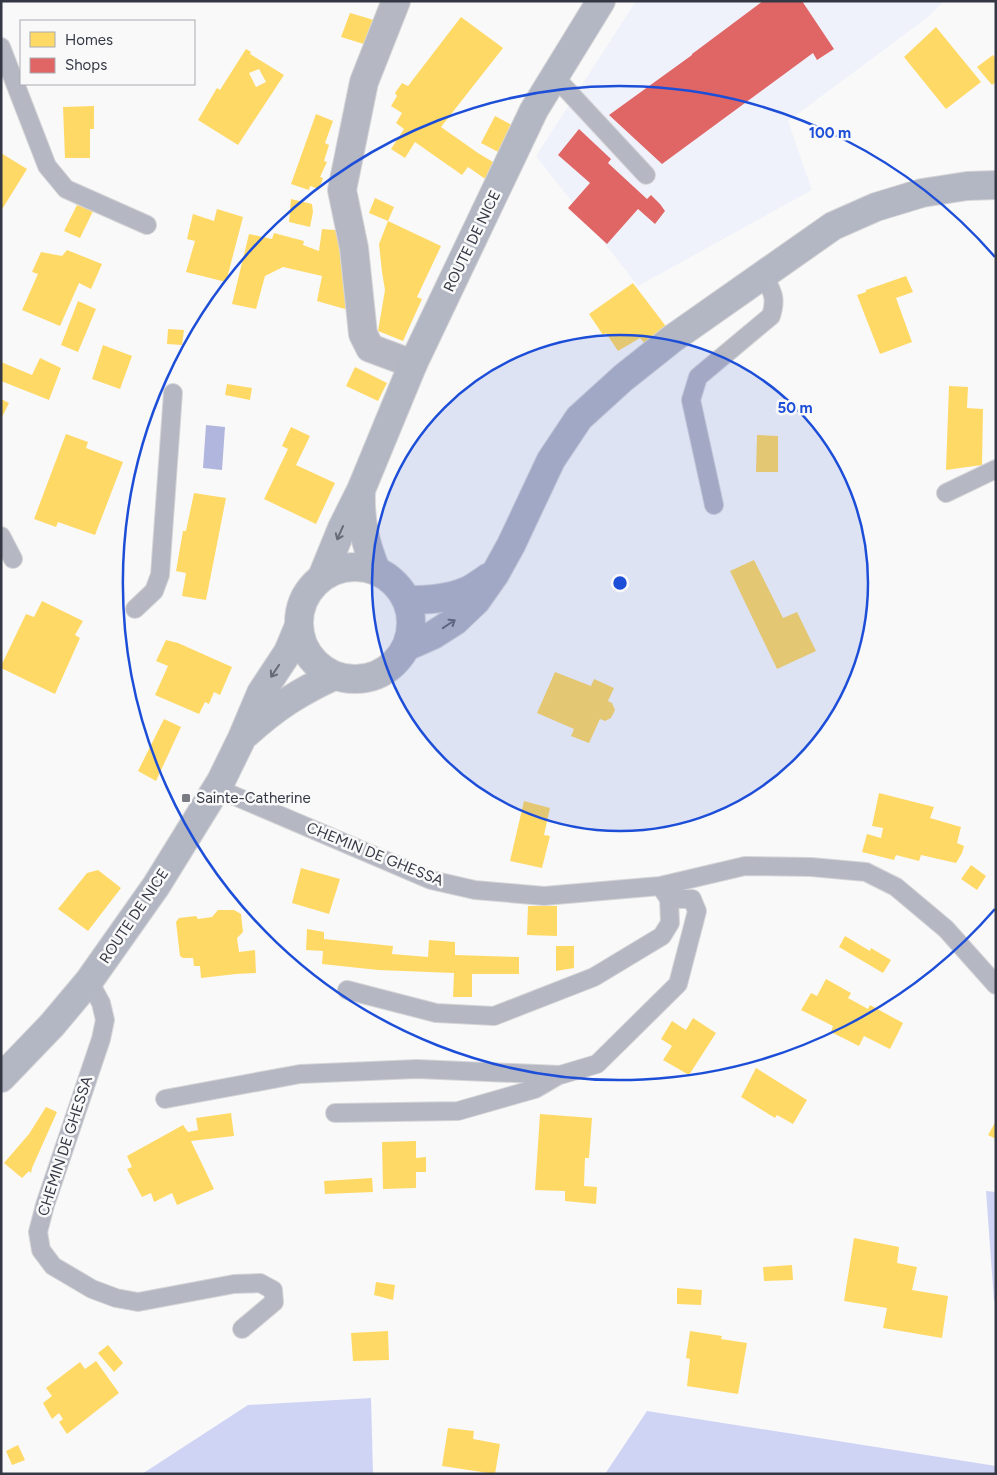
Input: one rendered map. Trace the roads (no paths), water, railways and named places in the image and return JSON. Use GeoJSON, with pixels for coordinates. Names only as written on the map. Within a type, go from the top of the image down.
{"type":"FeatureCollection","features":[{"type":"Feature","properties":{"kind":"main road","name":"ROUTE DE NICE"},"geometry":{"type":"LineString","coordinates":[[322,577],[342,528],[361,490],[413,364],[534,110],[601,1]]}},
{"type":"Feature","properties":{"kind":"main road"},"geometry":{"type":"LineString","coordinates":[[406,646],[433,635],[455,621],[476,601],[495,574],[511,545],[551,460],[579,418],[623,378],[672,339],[833,226],[876,207],[922,193],[967,186],[996,185]]}},
{"type":"Feature","properties":{"kind":"main road","name":"ROUTE DE NICE"},"geometry":{"type":"LineString","coordinates":[[361,490],[362,529],[376,570]]}},
{"type":"Feature","properties":{"kind":"main road"},"geometry":{"type":"LineString","coordinates":[[362,567],[376,570],[399,588],[406,600],[411,615],[411,631],[406,646],[397,661],[384,672],[368,678],[351,680],[334,676],[320,669],[309,658],[302,644],[298,628],[298,614],[303,600],[311,587],[322,577],[334,570],[362,567]]}},
{"type":"Feature","properties":{"kind":"main road"},"geometry":{"type":"LineString","coordinates":[[406,600],[431,600],[447,597],[469,590],[495,574]]}},
{"type":"Feature","properties":{"kind":"main road","name":"ROUTE DE NICE"},"geometry":{"type":"LineString","coordinates":[[1,1078],[52,1025],[90,981],[156,886],[216,788],[242,738],[261,693],[288,652],[298,628]]}},
{"type":"Feature","properties":{"kind":"main road","name":"ROUTE DE NICE"},"geometry":{"type":"LineString","coordinates":[[242,738],[280,705],[334,676]]}},
{"type":"Feature","properties":{"kind":"street"},"geometry":{"type":"LineString","coordinates":[[396,1],[364,82],[342,190],[354,248],[363,334],[370,348],[413,364]]}},
{"type":"Feature","properties":{"kind":"lane"},"geometry":{"type":"LineString","coordinates":[[1,48],[47,166],[66,189],[146,225]]}},
{"type":"Feature","properties":{"kind":"lane"},"geometry":{"type":"LineString","coordinates":[[556,77],[646,175]]}},
{"type":"Feature","properties":{"kind":"lane"},"geometry":{"type":"LineString","coordinates":[[714,505],[691,400],[698,377],[771,316],[775,304],[772,291],[763,275]]}},
{"type":"Feature","properties":{"kind":"lane"},"geometry":{"type":"LineString","coordinates":[[136,609],[154,591],[160,575],[173,393]]}},
{"type":"Feature","properties":{"kind":"lane"},"geometry":{"type":"LineString","coordinates":[[946,493],[996,469]]}},
{"type":"Feature","properties":{"kind":"lane"},"geometry":{"type":"LineString","coordinates":[[1,536],[13,559]]}},
{"type":"Feature","properties":{"kind":"lane","name":"CHEMIN DE GHESSA"},"geometry":{"type":"LineString","coordinates":[[216,788],[431,880],[475,890],[544,896],[665,892]]}},
{"type":"Feature","properties":{"kind":"lane"},"geometry":{"type":"LineString","coordinates":[[665,892],[745,866],[811,867],[866,872],[896,888],[946,929],[996,985]]}},
{"type":"Feature","properties":{"kind":"lane"},"geometry":{"type":"LineString","coordinates":[[347,990],[436,1013],[494,1016],[594,977],[662,936],[670,923],[665,892]]}},
{"type":"Feature","properties":{"kind":"lane"},"geometry":{"type":"LineString","coordinates":[[335,1113],[458,1110],[535,1089],[560,1075],[597,1064],[678,984],[697,911],[692,899],[665,892]]}},
{"type":"Feature","properties":{"kind":"lane","name":"CHEMIN DE GHESSA"},"geometry":{"type":"LineString","coordinates":[[90,981],[101,1003],[105,1020],[101,1039],[44,1205],[38,1232],[42,1250],[53,1266],[92,1290],[116,1298],[138,1302],[234,1284],[260,1283],[273,1290],[274,1302],[242,1329]]}},
{"type":"Feature","properties":{"kind":"lane"},"geometry":{"type":"LineString","coordinates":[[166,1099],[300,1074],[416,1069],[560,1075]]}},
{"type":"Feature","properties":{"kind":"place","name":"Sainte-Catherine"},"geometry":{"type":"Point","coordinates":[186,798]}}]}
